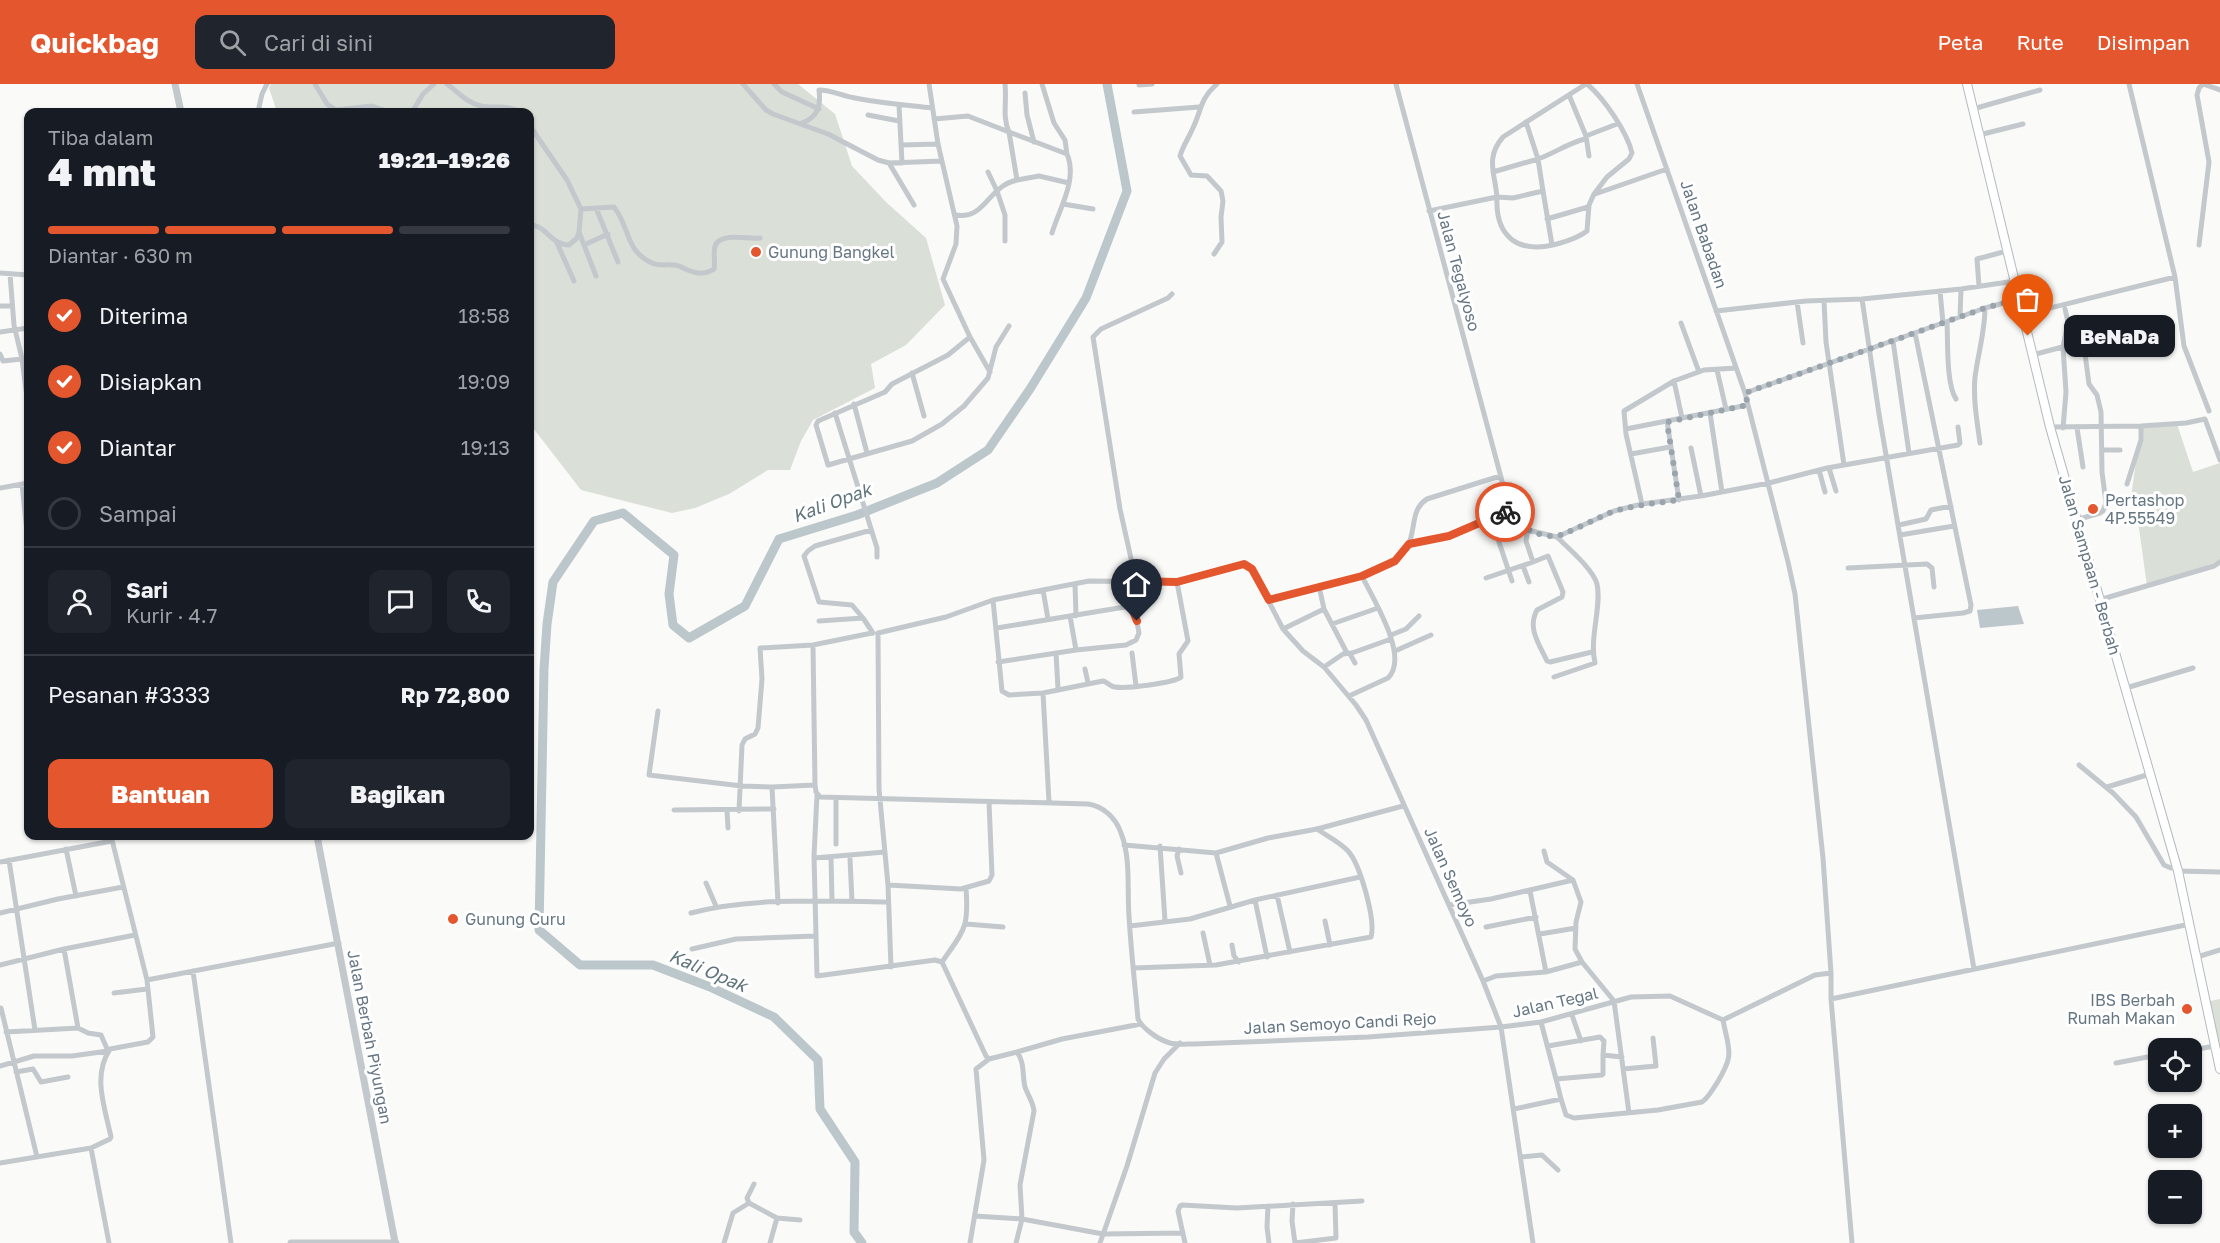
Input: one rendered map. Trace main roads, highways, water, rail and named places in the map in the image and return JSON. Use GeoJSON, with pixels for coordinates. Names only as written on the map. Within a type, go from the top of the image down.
{"type":"FeatureCollection","features":[{"type":"Feature","properties":{"kind":"main road","name":"Jalan Sampaan - Berbah"},"geometry":{"type":"LineString","coordinates":[[1967,84],[2050,427],[2177,868],[2220,1069]]}},
{"type":"Feature","properties":{"kind":"waterway","name":"Kali Opak"},"geometry":{"type":"LineString","coordinates":[[862,1243],[854,1232],[855,1162],[820,1109],[818,1060],[774,1017],[710,987],[653,965],[580,965],[539,930],[544,669],[553,582],[594,521],[623,513],[674,555],[669,594],[673,625],[689,638],[745,606],[779,539],[857,515],[937,483],[988,450],[1030,389],[1086,298],[1127,191],[1107,84]]}},
{"type":"Feature","properties":{"kind":"place","name":"Gunung Bangkel"},"geometry":{"type":"Point","coordinates":[756,252]}},
{"type":"Feature","properties":{"kind":"place","name":"BeNaDa"},"geometry":{"type":"Point","coordinates":[2028,336]}},
{"type":"Feature","properties":{"kind":"place","name":"Pertashop 4P.55549"},"geometry":{"type":"Point","coordinates":[2093,509]}},
{"type":"Feature","properties":{"kind":"place","name":"Gunung Curu"},"geometry":{"type":"Point","coordinates":[453,919]}},
{"type":"Feature","properties":{"kind":"place","name":"IBS Berbah Rumah Makan"},"geometry":{"type":"Point","coordinates":[2187,1009]}}]}
